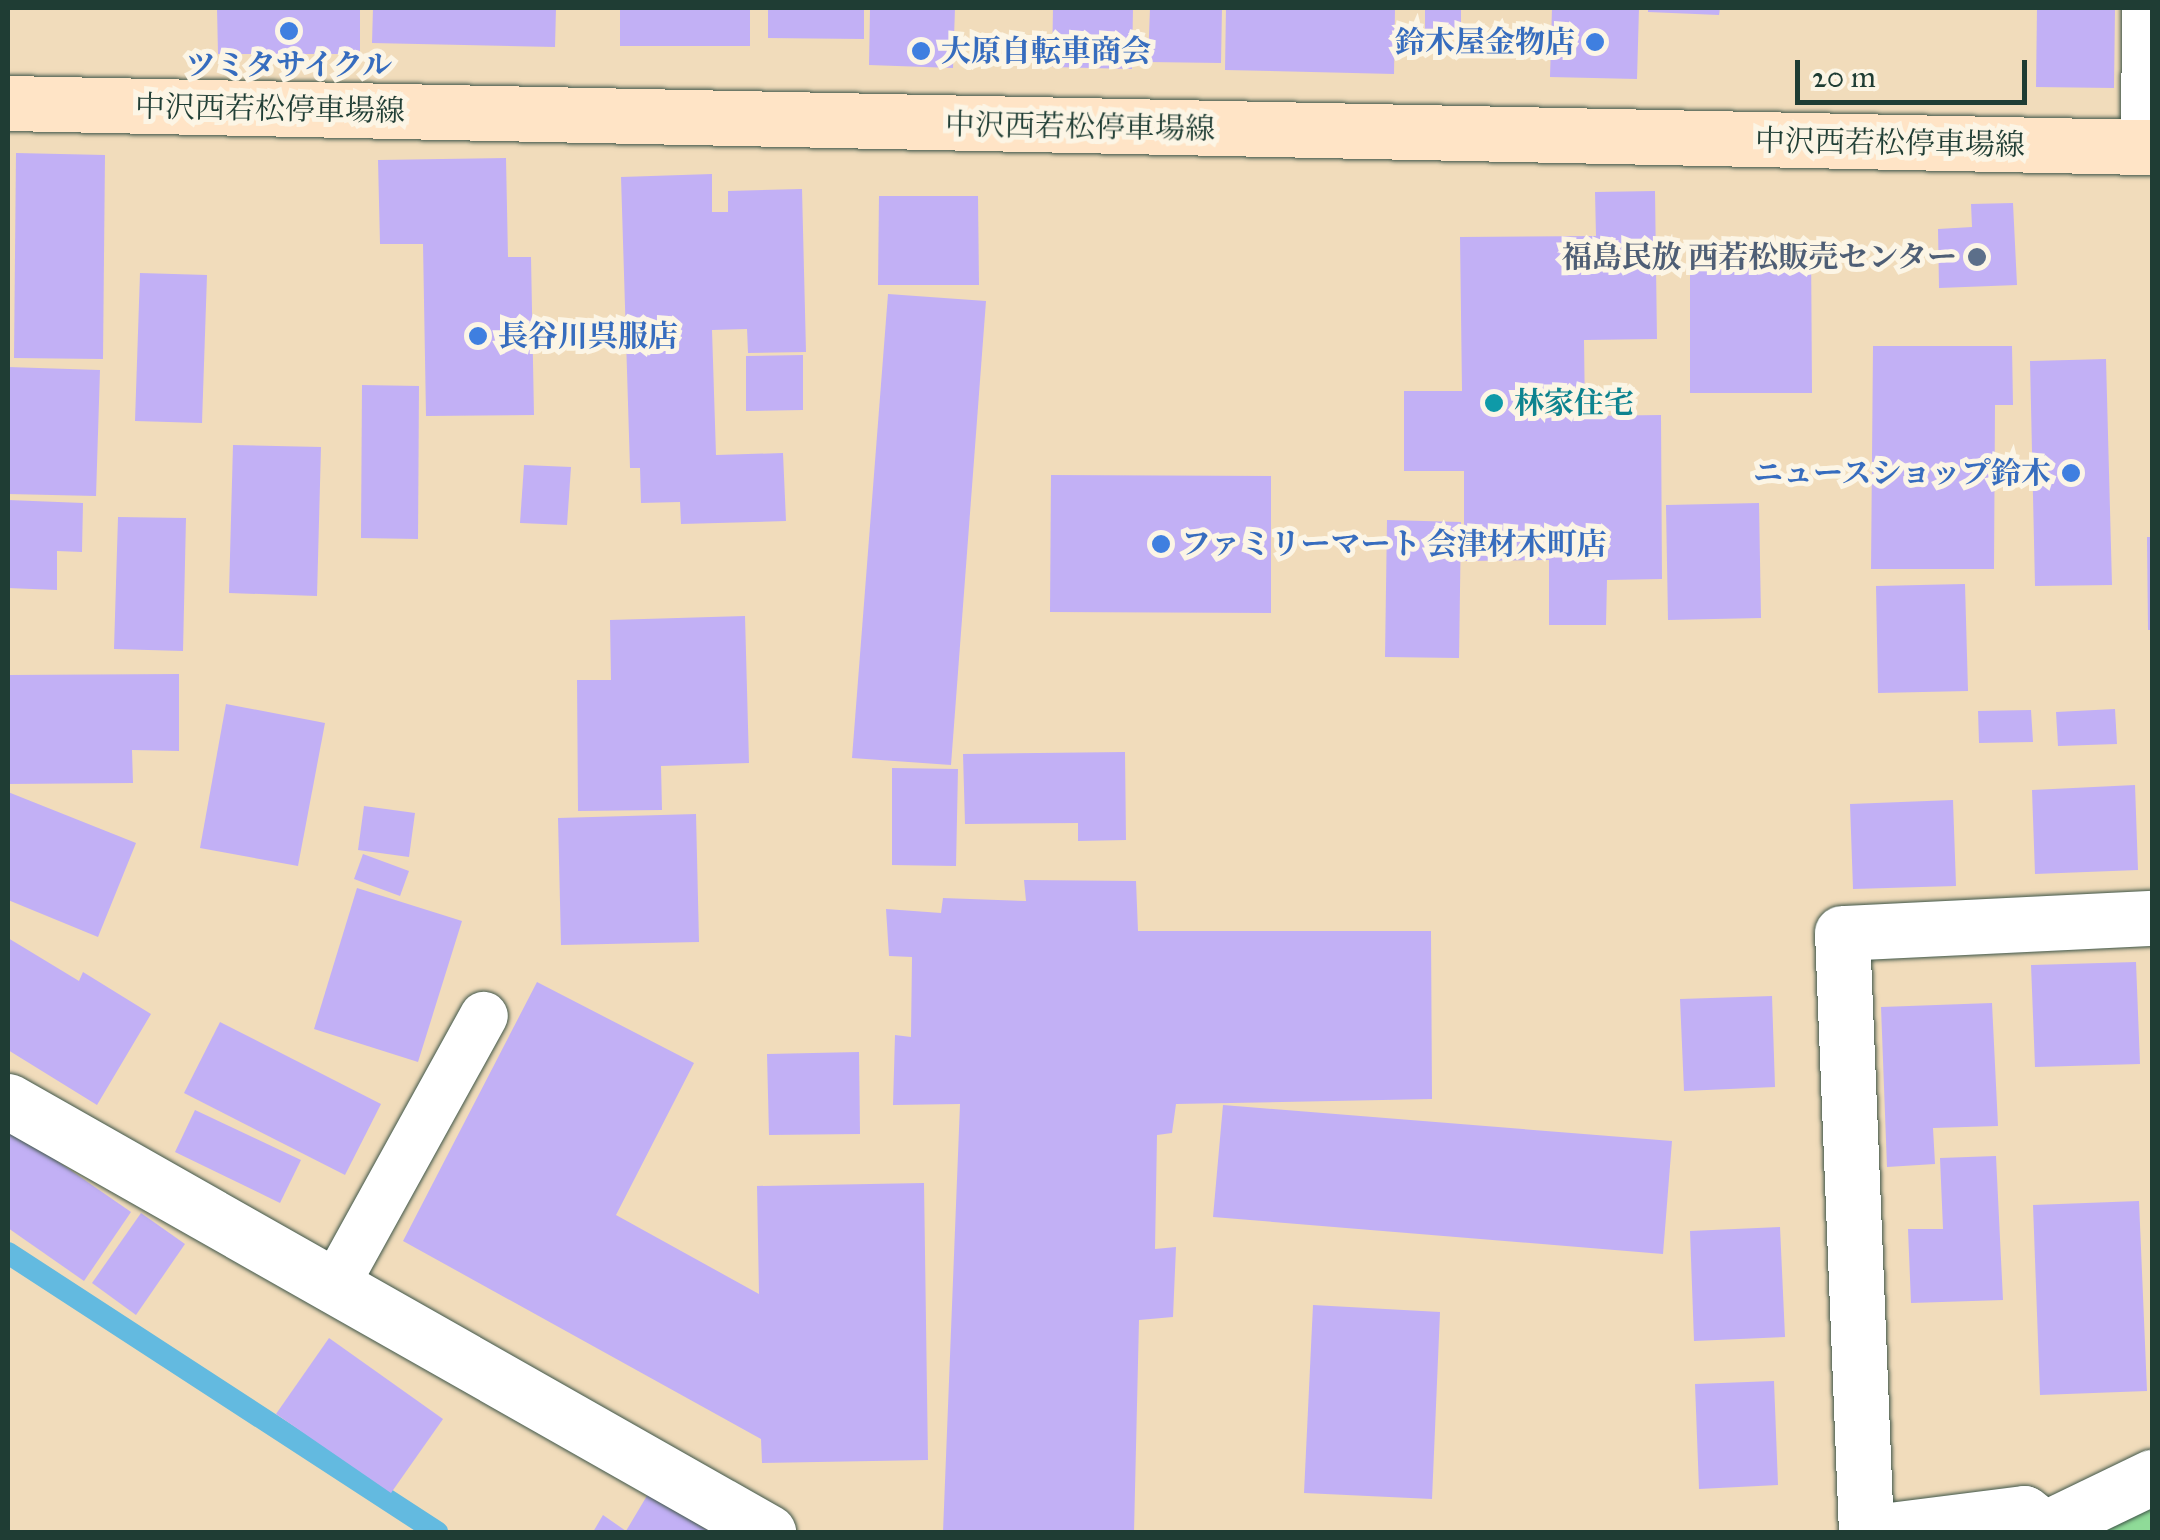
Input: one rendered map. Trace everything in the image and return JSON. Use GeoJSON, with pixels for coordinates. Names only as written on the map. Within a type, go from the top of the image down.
{"type":"FeatureCollection","features":[{"type":"Feature","properties":{"kind":"main road","name":"中沢西若松停車場線"},"geometry":{"type":"LineString","coordinates":[[8,103],[2150,148]]}},
{"type":"Feature","properties":{"kind":"street"},"geometry":{"type":"LineString","coordinates":[[2149,8],[2150,148]]}},
{"type":"Feature","properties":{"kind":"street"},"geometry":{"type":"LineString","coordinates":[[2152,918],[1842,933],[1870,1532],[2024,1513],[2047,1530],[2152,1477]]}},
{"type":"Feature","properties":{"kind":"street"},"geometry":{"type":"LineString","coordinates":[[8,1101],[333,1289],[768,1532]]}},
{"type":"Feature","properties":{"kind":"lane"},"geometry":{"type":"LineString","coordinates":[[333,1289],[484,1016]]}},
{"type":"Feature","properties":{"kind":"green space"},"geometry":{"type":"Polygon","coordinates":[[[2152,1507],[2152,1532],[2093,1532],[2152,1507]]]}},
{"type":"Feature","properties":{"kind":"building","name":"ツミタサイクル"},"geometry":{"type":"Polygon","coordinates":[[[217,8],[360,8],[360,54],[218,54],[217,8]]]}},
{"type":"Feature","properties":{"kind":"building"},"geometry":{"type":"Polygon","coordinates":[[[373,8],[556,8],[555,47],[372,43],[373,8]]]}},
{"type":"Feature","properties":{"kind":"building"},"geometry":{"type":"Polygon","coordinates":[[[620,8],[750,8],[750,46],[620,46],[620,8]]]}},
{"type":"Feature","properties":{"kind":"building"},"geometry":{"type":"Polygon","coordinates":[[[768,8],[864,8],[864,39],[768,38],[768,8]]]}},
{"type":"Feature","properties":{"kind":"building"},"geometry":{"type":"Polygon","coordinates":[[[955,8],[953,68],[869,65],[870,9],[955,8]]]}},
{"type":"Feature","properties":{"kind":"building"},"geometry":{"type":"Polygon","coordinates":[[[1053,8],[1133,8],[1132,69],[1052,67],[1053,8]]]}},
{"type":"Feature","properties":{"kind":"building"},"geometry":{"type":"Polygon","coordinates":[[[1150,8],[1222,8],[1221,63],[1148,62],[1150,8]]]}},
{"type":"Feature","properties":{"kind":"building"},"geometry":{"type":"Polygon","coordinates":[[[1226,8],[1395,8],[1394,74],[1225,70],[1226,8]]]}},
{"type":"Feature","properties":{"kind":"building"},"geometry":{"type":"Polygon","coordinates":[[[1425,8],[1461,8],[1461,34],[1425,33],[1425,8]]]}},
{"type":"Feature","properties":{"kind":"building","name":"鈴木屋金物店"},"geometry":{"type":"Polygon","coordinates":[[[1552,8],[1639,8],[1637,79],[1550,77],[1552,8]]]}},
{"type":"Feature","properties":{"kind":"building"},"geometry":{"type":"Polygon","coordinates":[[[1648,8],[1720,8],[1719,15],[1648,12],[1648,8]]]}},
{"type":"Feature","properties":{"kind":"building"},"geometry":{"type":"Polygon","coordinates":[[[2037,8],[2115,8],[2114,88],[2036,87],[2037,8]]]}},
{"type":"Feature","properties":{"kind":"building"},"geometry":{"type":"Polygon","coordinates":[[[16,153],[105,155],[103,359],[14,358],[16,153]]]}},
{"type":"Feature","properties":{"kind":"building","name":"長谷川呉服店"},"geometry":{"type":"Polygon","coordinates":[[[506,158],[508,257],[531,257],[534,415],[426,416],[423,244],[380,244],[378,160],[506,158]]]}},
{"type":"Feature","properties":{"kind":"building"},"geometry":{"type":"Polygon","coordinates":[[[712,174],[712,212],[728,212],[728,191],[802,189],[806,352],[748,353],[747,329],[712,330],[716,455],[783,453],[786,521],[681,524],[680,502],[641,503],[640,468],[630,468],[621,177],[712,174]]]}},
{"type":"Feature","properties":{"kind":"building","name":"林家住宅"},"geometry":{"type":"Polygon","coordinates":[[[1655,191],[1657,339],[1584,340],[1585,416],[1661,415],[1662,579],[1607,580],[1606,625],[1549,625],[1549,560],[1464,561],[1464,471],[1404,471],[1404,391],[1462,391],[1460,237],[1596,236],[1595,192],[1655,191]]]}},
{"type":"Feature","properties":{"kind":"building"},"geometry":{"type":"Polygon","coordinates":[[[879,196],[978,196],[979,285],[878,285],[879,196]]]}},
{"type":"Feature","properties":{"kind":"building","name":"福島民放 西若松販売センター"},"geometry":{"type":"Polygon","coordinates":[[[2013,203],[2017,285],[1939,288],[1938,229],[1972,227],[1971,204],[2013,203]]]}},
{"type":"Feature","properties":{"kind":"building"},"geometry":{"type":"Polygon","coordinates":[[[1811,242],[1812,393],[1690,393],[1690,243],[1811,242]]]}},
{"type":"Feature","properties":{"kind":"building"},"geometry":{"type":"Polygon","coordinates":[[[140,273],[207,275],[202,423],[135,421],[140,273]]]}},
{"type":"Feature","properties":{"kind":"building"},"geometry":{"type":"Polygon","coordinates":[[[888,294],[986,301],[951,765],[852,758],[888,294]]]}},
{"type":"Feature","properties":{"kind":"building"},"geometry":{"type":"Polygon","coordinates":[[[1873,346],[2012,346],[2013,405],[1995,405],[1994,569],[1871,569],[1873,346]]]}},
{"type":"Feature","properties":{"kind":"building"},"geometry":{"type":"Polygon","coordinates":[[[803,355],[803,410],[746,411],[746,356],[803,355]]]}},
{"type":"Feature","properties":{"kind":"building","name":"ニュースショップ鈴木"},"geometry":{"type":"Polygon","coordinates":[[[2106,359],[2112,585],[2035,586],[2030,361],[2106,359]]]}},
{"type":"Feature","properties":{"kind":"building"},"geometry":{"type":"Polygon","coordinates":[[[8,367],[100,370],[96,496],[8,494],[8,367]]]}},
{"type":"Feature","properties":{"kind":"building"},"geometry":{"type":"Polygon","coordinates":[[[362,385],[419,386],[418,539],[361,538],[362,385]]]}},
{"type":"Feature","properties":{"kind":"building"},"geometry":{"type":"Polygon","coordinates":[[[233,445],[321,447],[317,596],[229,593],[233,445]]]}},
{"type":"Feature","properties":{"kind":"building"},"geometry":{"type":"Polygon","coordinates":[[[524,465],[571,467],[567,525],[520,523],[524,465]]]}},
{"type":"Feature","properties":{"kind":"building","name":"ファミリーマート 会津材木町店"},"geometry":{"type":"Polygon","coordinates":[[[1051,475],[1271,476],[1271,613],[1050,612],[1051,475]]]}},
{"type":"Feature","properties":{"kind":"building"},"geometry":{"type":"Polygon","coordinates":[[[8,500],[83,503],[82,552],[57,551],[57,590],[8,588],[8,500]]]}},
{"type":"Feature","properties":{"kind":"building"},"geometry":{"type":"Polygon","coordinates":[[[1759,503],[1761,618],[1668,620],[1666,505],[1759,503]]]}},
{"type":"Feature","properties":{"kind":"building"},"geometry":{"type":"Polygon","coordinates":[[[118,517],[186,518],[183,651],[114,649],[118,517]]]}},
{"type":"Feature","properties":{"kind":"building"},"geometry":{"type":"Polygon","coordinates":[[[1387,520],[1461,522],[1459,658],[1385,657],[1387,520]]]}},
{"type":"Feature","properties":{"kind":"building"},"geometry":{"type":"Polygon","coordinates":[[[2147,537],[2152,537],[2152,630],[2148,630],[2147,537]]]}},
{"type":"Feature","properties":{"kind":"building"},"geometry":{"type":"Polygon","coordinates":[[[1965,584],[1968,691],[1878,693],[1876,586],[1965,584]]]}},
{"type":"Feature","properties":{"kind":"building"},"geometry":{"type":"Polygon","coordinates":[[[745,616],[749,763],[661,766],[662,810],[578,811],[577,680],[611,680],[610,620],[745,616]]]}},
{"type":"Feature","properties":{"kind":"building"},"geometry":{"type":"Polygon","coordinates":[[[179,674],[179,751],[132,750],[133,783],[8,784],[8,675],[179,674]]]}},
{"type":"Feature","properties":{"kind":"building"},"geometry":{"type":"Polygon","coordinates":[[[226,704],[325,723],[298,866],[200,848],[226,704]]]}},
{"type":"Feature","properties":{"kind":"building"},"geometry":{"type":"Polygon","coordinates":[[[2115,709],[2117,744],[2058,746],[2056,712],[2115,709]]]}},
{"type":"Feature","properties":{"kind":"building"},"geometry":{"type":"Polygon","coordinates":[[[2031,710],[2033,742],[1979,743],[1978,711],[2031,710]]]}},
{"type":"Feature","properties":{"kind":"building"},"geometry":{"type":"Polygon","coordinates":[[[1125,752],[1126,840],[1078,841],[1078,823],[965,824],[963,754],[1125,752]]]}},
{"type":"Feature","properties":{"kind":"building"},"geometry":{"type":"Polygon","coordinates":[[[892,768],[958,769],[956,866],[892,865],[892,768]]]}},
{"type":"Feature","properties":{"kind":"building"},"geometry":{"type":"Polygon","coordinates":[[[2135,785],[2138,870],[2035,874],[2032,790],[2135,785]]]}},
{"type":"Feature","properties":{"kind":"building"},"geometry":{"type":"Polygon","coordinates":[[[8,792],[136,843],[98,937],[8,900],[8,792]]]}},
{"type":"Feature","properties":{"kind":"building"},"geometry":{"type":"Polygon","coordinates":[[[1953,800],[1956,886],[1853,889],[1850,804],[1953,800]]]}},
{"type":"Feature","properties":{"kind":"building"},"geometry":{"type":"Polygon","coordinates":[[[364,806],[415,813],[409,857],[358,850],[364,806]]]}},
{"type":"Feature","properties":{"kind":"building"},"geometry":{"type":"Polygon","coordinates":[[[696,814],[699,942],[561,945],[558,818],[696,814]]]}},
{"type":"Feature","properties":{"kind":"building"},"geometry":{"type":"Polygon","coordinates":[[[363,854],[409,871],[400,896],[354,879],[363,854]]]}},
{"type":"Feature","properties":{"kind":"building"},"geometry":{"type":"Polygon","coordinates":[[[1024,880],[1136,881],[1138,931],[1431,931],[1432,1099],[1176,1104],[1172,1133],[1157,1135],[1155,1249],[1176,1247],[1173,1317],[1139,1320],[1134,1532],[943,1532],[960,1104],[893,1105],[895,1035],[911,1037],[912,957],[889,956],[886,909],[941,913],[943,898],[1026,901],[1024,880]]]}},
{"type":"Feature","properties":{"kind":"building"},"geometry":{"type":"Polygon","coordinates":[[[357,888],[462,921],[418,1062],[314,1029],[357,888]]]}},
{"type":"Feature","properties":{"kind":"building"},"geometry":{"type":"Polygon","coordinates":[[[8,938],[79,981],[83,972],[151,1014],[97,1105],[8,1050],[8,938]]]}},
{"type":"Feature","properties":{"kind":"building"},"geometry":{"type":"Polygon","coordinates":[[[2136,962],[2140,1064],[2035,1067],[2031,965],[2136,962]]]}},
{"type":"Feature","properties":{"kind":"building"},"geometry":{"type":"Polygon","coordinates":[[[537,982],[694,1063],[616,1215],[759,1294],[757,1186],[924,1183],[928,1460],[762,1463],[761,1439],[403,1241],[537,982]]]}},
{"type":"Feature","properties":{"kind":"building"},"geometry":{"type":"Polygon","coordinates":[[[1772,996],[1775,1087],[1684,1091],[1680,999],[1772,996]]]}},
{"type":"Feature","properties":{"kind":"building"},"geometry":{"type":"Polygon","coordinates":[[[1992,1003],[1998,1126],[1933,1128],[1935,1164],[1887,1167],[1881,1007],[1992,1003]]]}},
{"type":"Feature","properties":{"kind":"building"},"geometry":{"type":"Polygon","coordinates":[[[220,1022],[381,1104],[345,1175],[184,1093],[220,1022]]]}},
{"type":"Feature","properties":{"kind":"building"},"geometry":{"type":"Polygon","coordinates":[[[859,1052],[860,1134],[769,1135],[767,1054],[859,1052]]]}},
{"type":"Feature","properties":{"kind":"building"},"geometry":{"type":"Polygon","coordinates":[[[1223,1105],[1672,1141],[1663,1254],[1213,1217],[1223,1105]]]}},
{"type":"Feature","properties":{"kind":"building"},"geometry":{"type":"Polygon","coordinates":[[[195,1110],[301,1160],[280,1203],[175,1152],[195,1110]]]}},
{"type":"Feature","properties":{"kind":"building"},"geometry":{"type":"Polygon","coordinates":[[[8,1127],[131,1212],[84,1281],[8,1228],[8,1127]]]}},
{"type":"Feature","properties":{"kind":"building"},"geometry":{"type":"Polygon","coordinates":[[[1996,1156],[2003,1300],[1911,1303],[1908,1229],[1943,1229],[1940,1158],[1996,1156]]]}},
{"type":"Feature","properties":{"kind":"building"},"geometry":{"type":"Polygon","coordinates":[[[2139,1201],[2147,1391],[2040,1395],[2033,1205],[2139,1201]]]}},
{"type":"Feature","properties":{"kind":"building"},"geometry":{"type":"Polygon","coordinates":[[[141,1213],[185,1244],[136,1315],[92,1283],[141,1213]]]}},
{"type":"Feature","properties":{"kind":"building"},"geometry":{"type":"Polygon","coordinates":[[[1780,1227],[1785,1337],[1694,1341],[1690,1231],[1780,1227]]]}},
{"type":"Feature","properties":{"kind":"building"},"geometry":{"type":"Polygon","coordinates":[[[1313,1305],[1440,1312],[1432,1499],[1304,1493],[1313,1305]]]}},
{"type":"Feature","properties":{"kind":"building"},"geometry":{"type":"Polygon","coordinates":[[[329,1338],[443,1419],[391,1493],[276,1414],[329,1338]]]}},
{"type":"Feature","properties":{"kind":"building"},"geometry":{"type":"Polygon","coordinates":[[[1774,1381],[1778,1485],[1699,1489],[1695,1384],[1774,1381]]]}},
{"type":"Feature","properties":{"kind":"building"},"geometry":{"type":"Polygon","coordinates":[[[648,1494],[711,1532],[593,1532],[603,1515],[626,1531],[648,1494]]]}},
{"type":"Feature","properties":{"kind":"waterway"},"geometry":{"type":"LineString","coordinates":[[8,1253],[437,1532]]}},
{"type":"Feature","properties":{"kind":"place","name":"ツミタサイクル"},"geometry":{"type":"Point","coordinates":[289,31]}},
{"type":"Feature","properties":{"kind":"place","name":"鈴木屋金物店"},"geometry":{"type":"Point","coordinates":[1595,42]}},
{"type":"Feature","properties":{"kind":"place","name":"大原自転車商会"},"geometry":{"type":"Point","coordinates":[921,51]}},
{"type":"Feature","properties":{"kind":"place","name":"福島民放 西若松販売センター"},"geometry":{"type":"Point","coordinates":[1977,257]}},
{"type":"Feature","properties":{"kind":"place","name":"長谷川呉服店"},"geometry":{"type":"Point","coordinates":[478,336]}},
{"type":"Feature","properties":{"kind":"place","name":"林家住宅"},"geometry":{"type":"Point","coordinates":[1494,403]}},
{"type":"Feature","properties":{"kind":"place","name":"ニュースショップ鈴木"},"geometry":{"type":"Point","coordinates":[2071,473]}},
{"type":"Feature","properties":{"kind":"place","name":"ファミリーマート 会津材木町店"},"geometry":{"type":"Point","coordinates":[1161,544]}}]}
